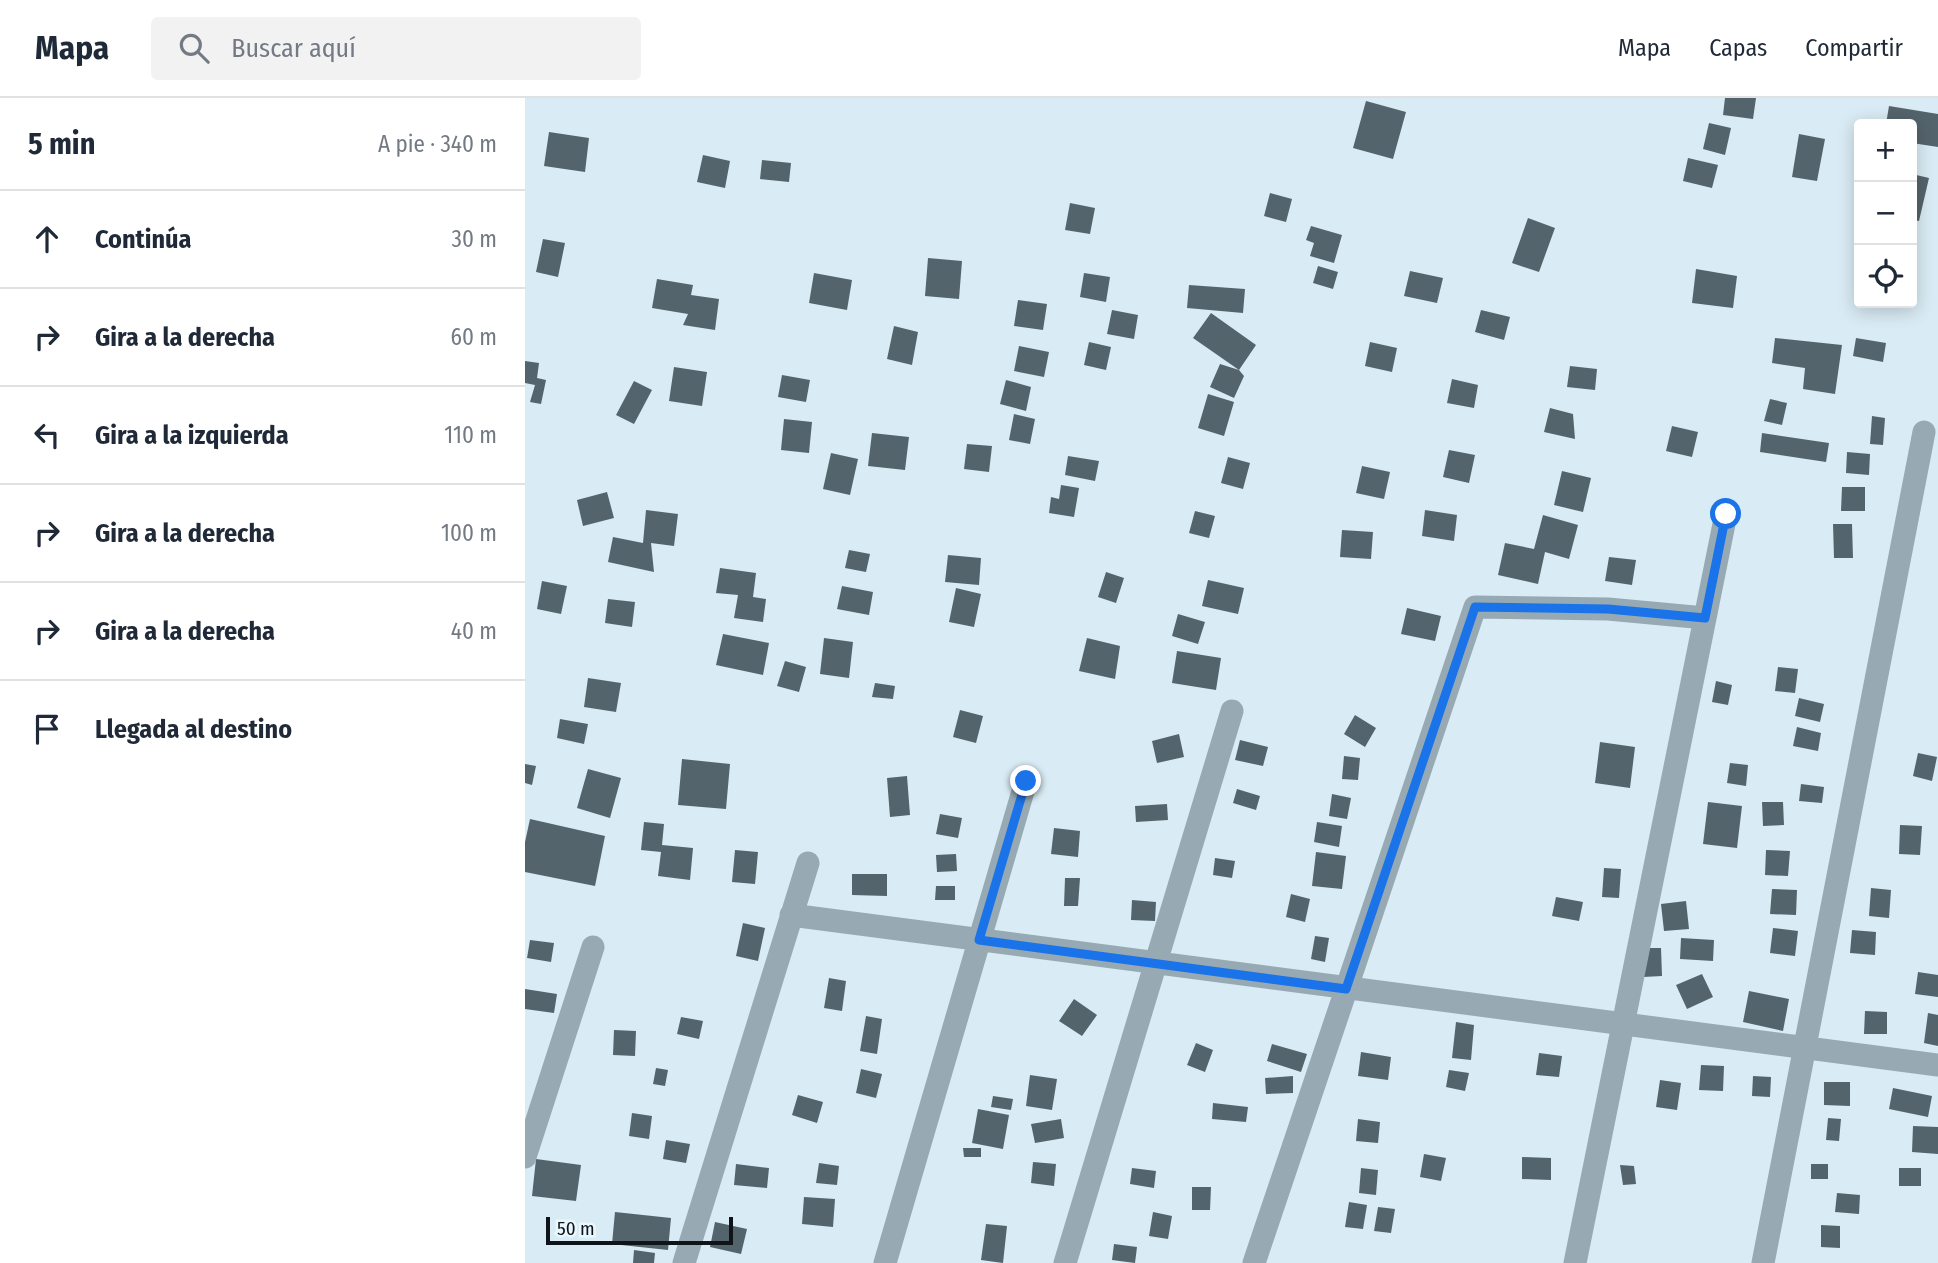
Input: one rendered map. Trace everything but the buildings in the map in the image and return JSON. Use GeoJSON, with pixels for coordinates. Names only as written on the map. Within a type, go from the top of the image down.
{"type":"FeatureCollection","features":[{"type":"Feature","properties":{"kind":"street"},"geometry":{"type":"LineString","coordinates":[[1763,1263],[1924,432]]}},
{"type":"Feature","properties":{"kind":"street"},"geometry":{"type":"LineString","coordinates":[[1575,1263],[1726,514]]}},
{"type":"Feature","properties":{"kind":"street"},"geometry":{"type":"LineString","coordinates":[[1254,1263],[1475,607],[1608,609],[1705,618]]}},
{"type":"Feature","properties":{"kind":"street"},"geometry":{"type":"LineString","coordinates":[[1065,1263],[1232,711]]}},
{"type":"Feature","properties":{"kind":"street"},"geometry":{"type":"LineString","coordinates":[[885,1263],[1026,781]]}},
{"type":"Feature","properties":{"kind":"street"},"geometry":{"type":"LineString","coordinates":[[684,1263],[808,863]]}},
{"type":"Feature","properties":{"kind":"street"},"geometry":{"type":"LineString","coordinates":[[792,915],[1938,1065]]}},
{"type":"Feature","properties":{"kind":"street"},"geometry":{"type":"LineString","coordinates":[[525,1157],[593,947]]}},
{"type":"Feature","properties":{"kind":"route"},"geometry":{"type":"LineString","coordinates":[[1026,781],[979,940],[1346,989],[1475,607],[1608,609],[1705,618],[1726,514]]}}]}
